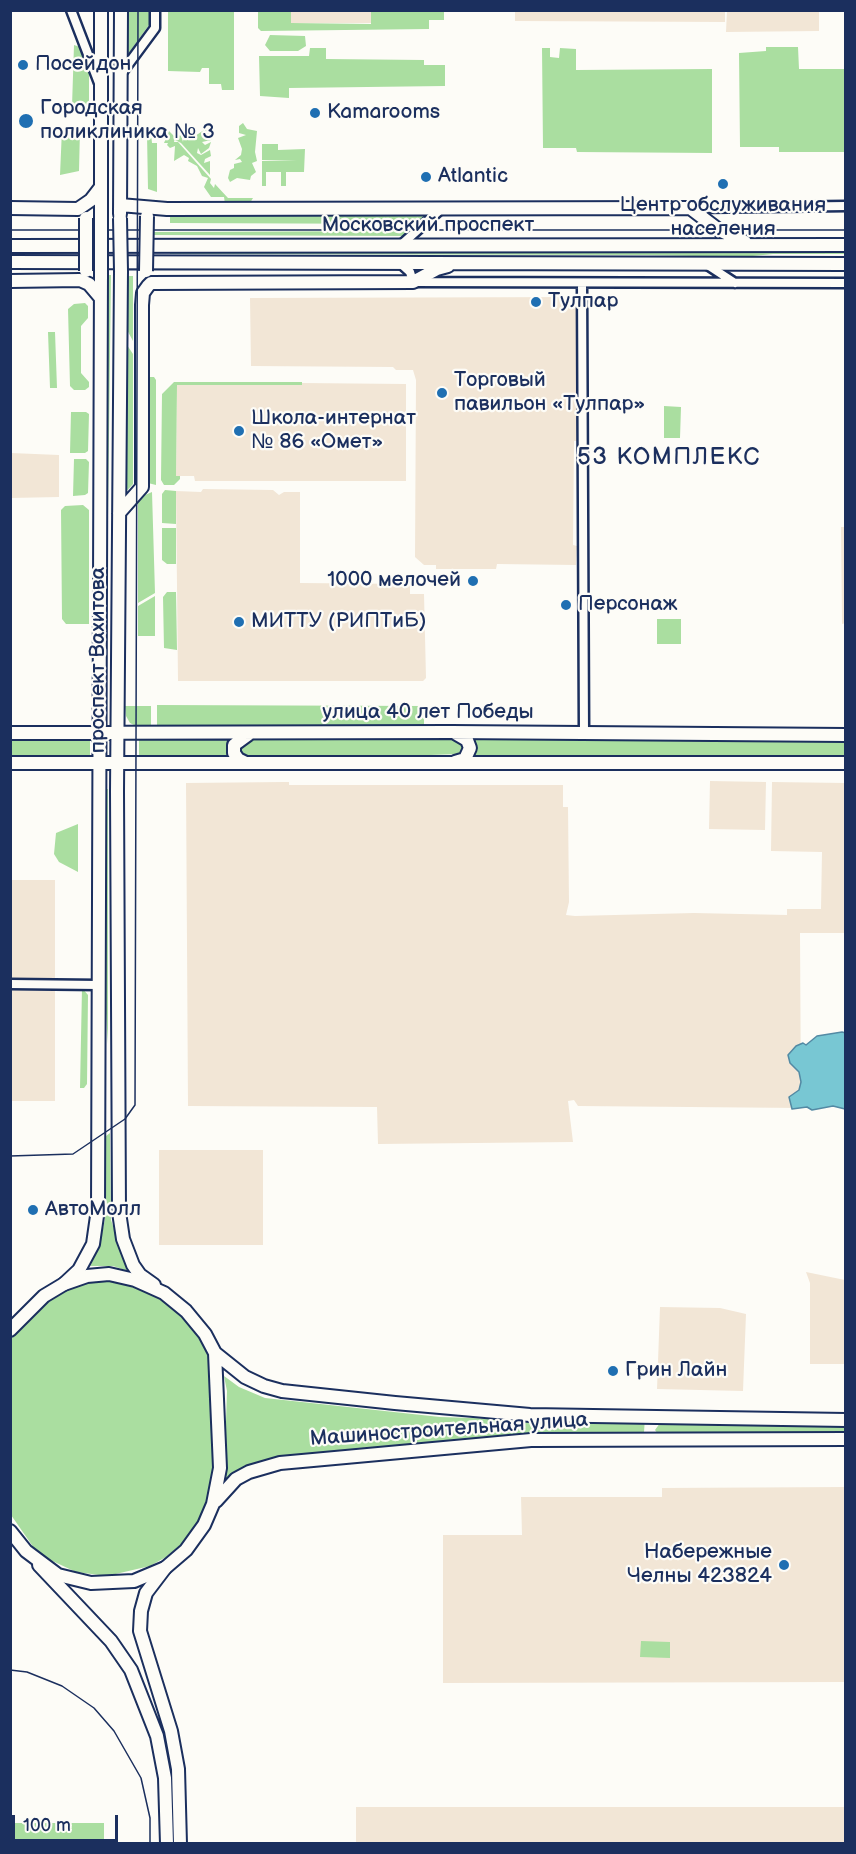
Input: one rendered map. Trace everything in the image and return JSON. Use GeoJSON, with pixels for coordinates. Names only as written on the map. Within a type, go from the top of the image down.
{"type":"FeatureCollection","features":[{"type":"Feature","properties":{"kind":"main road","name":"проспект Вахитова"},"geometry":{"type":"LineString","coordinates":[[64,1284],[79,1270],[93,1244],[97,1228],[101,10]]}},
{"type":"Feature","properties":{"kind":"main road","name":"проспект Вахитова"},"geometry":{"type":"LineString","coordinates":[[121,10],[117,764],[120,1226],[133,1265],[140,1275],[164,1293]]}},
{"type":"Feature","properties":{"kind":"main road"},"geometry":{"type":"LineString","coordinates":[[100,297],[83,276],[82,214],[101,187]]}},
{"type":"Feature","properties":{"kind":"main road"},"geometry":{"type":"LineString","coordinates":[[10,208],[82,214]]}},
{"type":"Feature","properties":{"kind":"main road"},"geometry":{"type":"LineString","coordinates":[[120,212],[690,208],[719,230],[753,244]]}},
{"type":"Feature","properties":{"kind":"main road"},"geometry":{"type":"LineString","coordinates":[[147,212],[146,271],[152,283]]}},
{"type":"Feature","properties":{"kind":"main road","name":"Московский проспект"},"geometry":{"type":"LineString","coordinates":[[10,246],[845,245]]}},
{"type":"Feature","properties":{"kind":"main road","name":"Московский проспект"},"geometry":{"type":"LineString","coordinates":[[10,262],[845,264]]}},
{"type":"Feature","properties":{"kind":"main road"},"geometry":{"type":"LineString","coordinates":[[152,283],[413,282],[437,269],[464,262]]}},
{"type":"Feature","properties":{"kind":"main road"},"geometry":{"type":"LineString","coordinates":[[10,281],[83,276]]}},
{"type":"Feature","properties":{"kind":"main road"},"geometry":{"type":"LineString","coordinates":[[119,513],[141,487],[143,296],[152,283]]}},
{"type":"Feature","properties":{"kind":"main road"},"geometry":{"type":"LineString","coordinates":[[99,544],[105,564],[110,567],[113,565],[119,547]]}},
{"type":"Feature","properties":{"kind":"main road"},"geometry":{"type":"LineString","coordinates":[[451,732],[462,735],[470,748],[465,759],[454,763]]}},
{"type":"Feature","properties":{"kind":"main road","name":"улица 40 лет Победы"},"geometry":{"type":"LineString","coordinates":[[10,733],[451,732],[846,735]]}},
{"type":"Feature","properties":{"kind":"main road"},"geometry":{"type":"LineString","coordinates":[[246,763],[238,759],[234,753],[234,745],[250,733]]}},
{"type":"Feature","properties":{"kind":"main road"},"geometry":{"type":"LineString","coordinates":[[10,763],[846,763]]}},
{"type":"Feature","properties":{"kind":"main road"},"geometry":{"type":"LineString","coordinates":[[99,1037],[105,1056],[109,1057],[112,1055],[118,1037]]}},
{"type":"Feature","properties":{"kind":"main road"},"geometry":{"type":"LineString","coordinates":[[10,1330],[44,1296],[64,1284],[87,1275],[109,1274],[135,1280],[164,1293],[186,1311],[205,1334],[215,1353],[220,1468],[213,1504],[204,1525],[186,1550],[165,1568],[146,1593],[141,1611],[140,1631],[171,1731],[178,1775],[173,1838]]}},
{"type":"Feature","properties":{"kind":"main road","name":"Машиностроительная улица"},"geometry":{"type":"LineString","coordinates":[[215,1353],[245,1377],[282,1391],[497,1413],[771,1420],[846,1419]]}},
{"type":"Feature","properties":{"kind":"main road"},"geometry":{"type":"LineString","coordinates":[[661,1438],[650,1434],[649,1428],[662,1416]]}},
{"type":"Feature","properties":{"kind":"main road","name":"Машиностроительная улица"},"geometry":{"type":"LineString","coordinates":[[213,1504],[236,1479],[249,1472],[280,1463],[531,1440],[846,1439]]}},
{"type":"Feature","properties":{"kind":"main road"},"geometry":{"type":"LineString","coordinates":[[10,1531],[111,1641],[131,1670],[157,1736],[173,1838]]}},
{"type":"Feature","properties":{"kind":"main road"},"geometry":{"type":"LineString","coordinates":[[26,1551],[58,1575],[91,1583],[134,1581],[165,1568]]}},
{"type":"Feature","properties":{"kind":"street"},"geometry":{"type":"LineString","coordinates":[[71,10],[101,89]]}},
{"type":"Feature","properties":{"kind":"street"},"geometry":{"type":"LineString","coordinates":[[121,74],[154,28],[155,10]]}},
{"type":"Feature","properties":{"kind":"street"},"geometry":{"type":"LineString","coordinates":[[690,208],[846,206]]}},
{"type":"Feature","properties":{"kind":"street"},"geometry":{"type":"LineString","coordinates":[[401,245],[441,209]]}},
{"type":"Feature","properties":{"kind":"street"},"geometry":{"type":"LineString","coordinates":[[400,262],[410,272],[413,282],[846,283]]}},
{"type":"Feature","properties":{"kind":"street"},"geometry":{"type":"LineString","coordinates":[[706,264],[735,283]]}},
{"type":"Feature","properties":{"kind":"street"},"geometry":{"type":"LineString","coordinates":[[582,283],[584,733]]}},
{"type":"Feature","properties":{"kind":"street"},"geometry":{"type":"LineString","coordinates":[[10,984],[99,985]]}},
{"type":"Feature","properties":{"kind":"shaded area"},"geometry":{"type":"Polygon","coordinates":[[[291,11],[371,11],[371,23],[291,23],[291,11]]]}},
{"type":"Feature","properties":{"kind":"shaded area"},"geometry":{"type":"Polygon","coordinates":[[[515,11],[725,11],[725,22],[515,21],[515,11]]]}},
{"type":"Feature","properties":{"kind":"shaded area"},"geometry":{"type":"Polygon","coordinates":[[[727,11],[819,11],[819,31],[726,32],[727,11]]]}},
{"type":"Feature","properties":{"kind":"shaded area"},"geometry":{"type":"Polygon","coordinates":[[[579,297],[578,441],[574,441],[573,545],[577,546],[576,565],[497,564],[496,569],[436,569],[436,565],[424,565],[415,557],[416,380],[413,370],[396,370],[393,367],[251,366],[250,298],[579,297]]]}},
{"type":"Feature","properties":{"kind":"shaded area"},"geometry":{"type":"Polygon","coordinates":[[[406,384],[406,481],[195,481],[194,476],[176,476],[177,385],[406,384]]]}},
{"type":"Feature","properties":{"kind":"shaded area"},"geometry":{"type":"Polygon","coordinates":[[[11,453],[59,455],[59,497],[11,498],[11,453]]]}},
{"type":"Feature","properties":{"kind":"shaded area"},"geometry":{"type":"Polygon","coordinates":[[[203,489],[273,490],[279,495],[284,492],[300,492],[300,583],[410,584],[410,594],[424,594],[426,678],[423,681],[178,681],[176,491],[201,492],[203,489]]]}},
{"type":"Feature","properties":{"kind":"shaded area"},"geometry":{"type":"Polygon","coordinates":[[[841,527],[846,527],[846,623],[842,624],[841,527]]]}},
{"type":"Feature","properties":{"kind":"shaded area"},"geometry":{"type":"Polygon","coordinates":[[[710,781],[766,782],[765,830],[709,829],[710,781]]]}},
{"type":"Feature","properties":{"kind":"shaded area"},"geometry":{"type":"Polygon","coordinates":[[[289,782],[289,785],[563,785],[563,807],[568,807],[569,902],[566,915],[575,916],[694,913],[787,915],[787,909],[821,909],[822,852],[771,851],[772,782],[845,783],[845,933],[800,933],[801,1108],[578,1106],[574,1100],[568,1101],[573,1142],[378,1144],[377,1107],[188,1106],[186,783],[289,782]]]}},
{"type":"Feature","properties":{"kind":"shaded area"},"geometry":{"type":"Polygon","coordinates":[[[10,880],[55,880],[55,1101],[11,1101],[10,880]]]}},
{"type":"Feature","properties":{"kind":"shaded area"},"geometry":{"type":"Polygon","coordinates":[[[159,1150],[263,1150],[263,1245],[159,1245],[159,1150]]]}},
{"type":"Feature","properties":{"kind":"shaded area"},"geometry":{"type":"Polygon","coordinates":[[[806,1272],[845,1280],[845,1364],[810,1364],[810,1283],[806,1272]]]}},
{"type":"Feature","properties":{"kind":"shaded area"},"geometry":{"type":"Polygon","coordinates":[[[660,1307],[720,1308],[746,1314],[743,1391],[657,1389],[660,1307]]]}},
{"type":"Feature","properties":{"kind":"shaded area"},"geometry":{"type":"Polygon","coordinates":[[[845,1487],[845,1682],[443,1683],[443,1535],[522,1535],[521,1497],[662,1497],[662,1488],[845,1487]]]}},
{"type":"Feature","properties":{"kind":"shaded area"},"geometry":{"type":"Polygon","coordinates":[[[356,1807],[845,1807],[845,1843],[356,1843],[356,1807]]]}},
{"type":"Feature","properties":{"kind":"green space"},"geometry":{"type":"Polygon","coordinates":[[[371,10],[444,11],[444,20],[429,20],[429,29],[261,31],[258,28],[258,11],[291,11],[291,23],[371,24],[371,10]]]}},
{"type":"Feature","properties":{"kind":"green space"},"geometry":{"type":"Polygon","coordinates":[[[127,11],[150,11],[149,25],[126,57],[127,11]]]}},
{"type":"Feature","properties":{"kind":"green space"},"geometry":{"type":"Polygon","coordinates":[[[168,11],[234,11],[234,90],[222,90],[221,84],[209,84],[209,68],[202,68],[200,72],[168,71],[168,11]]]}},
{"type":"Feature","properties":{"kind":"green space"},"geometry":{"type":"Polygon","coordinates":[[[270,35],[305,36],[306,46],[298,51],[270,51],[265,45],[270,35]]]}},
{"type":"Feature","properties":{"kind":"green space"},"geometry":{"type":"Polygon","coordinates":[[[74,45],[80,47],[89,66],[89,103],[87,106],[72,106],[74,45]]]}},
{"type":"Feature","properties":{"kind":"green space"},"geometry":{"type":"Polygon","coordinates":[[[766,47],[798,47],[799,69],[845,69],[845,152],[779,152],[779,147],[740,147],[739,53],[766,51],[766,47]]]}},
{"type":"Feature","properties":{"kind":"green space"},"geometry":{"type":"Polygon","coordinates":[[[310,48],[326,48],[326,59],[424,60],[424,65],[445,65],[445,86],[289,88],[289,98],[260,96],[259,56],[309,56],[310,48]]]}},
{"type":"Feature","properties":{"kind":"green space"},"geometry":{"type":"Polygon","coordinates":[[[542,48],[550,48],[550,57],[559,58],[560,48],[576,49],[576,70],[712,69],[712,153],[577,152],[576,148],[543,148],[542,48]]]}},
{"type":"Feature","properties":{"kind":"green space"},"geometry":{"type":"Polygon","coordinates":[[[243,123],[247,129],[257,131],[255,152],[257,161],[252,163],[256,172],[250,180],[237,178],[230,182],[228,178],[230,170],[234,168],[234,164],[242,162],[240,159],[235,160],[241,155],[242,149],[238,138],[246,135],[239,133],[239,126],[243,123]]]}},
{"type":"Feature","properties":{"kind":"green space"},"geometry":{"type":"Polygon","coordinates":[[[62,129],[80,129],[79,171],[60,175],[62,129]]]}},
{"type":"Feature","properties":{"kind":"green space"},"geometry":{"type":"Polygon","coordinates":[[[204,130],[215,130],[211,140],[202,142],[205,145],[211,142],[209,148],[201,154],[198,148],[197,153],[201,155],[210,150],[211,156],[205,159],[204,163],[210,161],[210,175],[181,143],[175,140],[175,137],[181,135],[183,142],[184,136],[189,136],[189,140],[204,130]]]}},
{"type":"Feature","properties":{"kind":"green space"},"geometry":{"type":"Polygon","coordinates":[[[169,131],[175,137],[174,142],[178,142],[211,179],[210,183],[214,188],[215,184],[228,198],[253,198],[250,203],[225,204],[224,197],[211,197],[204,187],[208,178],[202,176],[197,166],[188,161],[189,158],[184,155],[174,161],[175,146],[170,148],[168,143],[164,143],[169,131]]]}},
{"type":"Feature","properties":{"kind":"green space"},"geometry":{"type":"Polygon","coordinates":[[[147,134],[151,134],[152,143],[157,143],[157,192],[148,189],[147,134]]]}},
{"type":"Feature","properties":{"kind":"green space"},"geometry":{"type":"Polygon","coordinates":[[[262,144],[278,144],[278,150],[305,149],[304,172],[286,172],[286,186],[281,186],[281,172],[266,172],[266,186],[262,186],[262,161],[297,160],[262,160],[262,144]]]}},
{"type":"Feature","properties":{"kind":"green space"},"geometry":{"type":"Polygon","coordinates":[[[433,211],[418,224],[170,223],[170,215],[433,211]]]}},
{"type":"Feature","properties":{"kind":"green space"},"geometry":{"type":"Polygon","coordinates":[[[417,231],[411,236],[152,235],[152,232],[417,231]]]}},
{"type":"Feature","properties":{"kind":"green space"},"geometry":{"type":"Polygon","coordinates":[[[846,249],[845,254],[773,254],[743,257],[170,254],[170,252],[702,252],[846,249]]]}},
{"type":"Feature","properties":{"kind":"green space"},"geometry":{"type":"Polygon","coordinates":[[[108,275],[111,275],[108,515],[106,488],[108,275]]]}},
{"type":"Feature","properties":{"kind":"green space"},"geometry":{"type":"Polygon","coordinates":[[[126,276],[133,276],[133,341],[126,328],[126,276]]]}},
{"type":"Feature","properties":{"kind":"green space"},"geometry":{"type":"Polygon","coordinates":[[[85,303],[88,306],[88,318],[81,326],[81,373],[89,382],[89,387],[85,390],[74,390],[70,386],[68,309],[74,304],[85,303]]]}},
{"type":"Feature","properties":{"kind":"green space"},"geometry":{"type":"Polygon","coordinates":[[[48,332],[55,332],[57,388],[50,388],[48,332]]]}},
{"type":"Feature","properties":{"kind":"green space"},"geometry":{"type":"Polygon","coordinates":[[[125,342],[133,354],[133,484],[125,493],[125,342]]]}},
{"type":"Feature","properties":{"kind":"green space"},"geometry":{"type":"Polygon","coordinates":[[[146,377],[154,377],[156,380],[156,485],[148,483],[146,377]]]}},
{"type":"Feature","properties":{"kind":"green space"},"geometry":{"type":"Polygon","coordinates":[[[174,382],[302,382],[302,385],[177,385],[176,476],[180,476],[180,479],[174,485],[164,485],[161,480],[162,394],[174,382]]]}},
{"type":"Feature","properties":{"kind":"green space"},"geometry":{"type":"Polygon","coordinates":[[[664,406],[681,407],[680,438],[664,438],[664,406]]]}},
{"type":"Feature","properties":{"kind":"green space"},"geometry":{"type":"Polygon","coordinates":[[[71,412],[89,414],[88,451],[85,453],[70,453],[71,412]]]}},
{"type":"Feature","properties":{"kind":"green space"},"geometry":{"type":"Polygon","coordinates":[[[74,459],[86,459],[89,462],[88,493],[85,495],[73,496],[74,459]]]}},
{"type":"Feature","properties":{"kind":"green space"},"geometry":{"type":"Polygon","coordinates":[[[165,490],[176,491],[176,524],[162,523],[162,494],[165,490]]]}},
{"type":"Feature","properties":{"kind":"green space"},"geometry":{"type":"Polygon","coordinates":[[[152,492],[155,593],[138,603],[138,498],[152,492]]]}},
{"type":"Feature","properties":{"kind":"green space"},"geometry":{"type":"Polygon","coordinates":[[[83,505],[89,510],[89,624],[66,624],[62,619],[61,510],[65,506],[83,505]]]}},
{"type":"Feature","properties":{"kind":"green space"},"geometry":{"type":"Polygon","coordinates":[[[162,528],[176,528],[176,564],[167,564],[162,560],[162,528]]]}},
{"type":"Feature","properties":{"kind":"green space"},"geometry":{"type":"Polygon","coordinates":[[[167,592],[176,592],[177,650],[164,648],[163,597],[167,592]]]}},
{"type":"Feature","properties":{"kind":"green space"},"geometry":{"type":"Polygon","coordinates":[[[155,596],[155,636],[138,636],[138,606],[155,596]]]}},
{"type":"Feature","properties":{"kind":"green space"},"geometry":{"type":"Polygon","coordinates":[[[657,619],[681,619],[681,644],[657,644],[657,619]]]}},
{"type":"Feature","properties":{"kind":"green space"},"geometry":{"type":"Polygon","coordinates":[[[157,705],[424,706],[424,727],[157,727],[157,705]]]}},
{"type":"Feature","properties":{"kind":"green space"},"geometry":{"type":"Polygon","coordinates":[[[125,706],[151,706],[151,727],[136,726],[130,723],[126,716],[125,706]]]}},
{"type":"Feature","properties":{"kind":"green space"},"geometry":{"type":"Polygon","coordinates":[[[470,735],[845,741],[845,756],[473,758],[470,735]]]}},
{"type":"Feature","properties":{"kind":"green space"},"geometry":{"type":"Polygon","coordinates":[[[90,736],[90,759],[11,759],[10,737],[90,736]]]}},
{"type":"Feature","properties":{"kind":"green space"},"geometry":{"type":"Polygon","coordinates":[[[139,737],[231,737],[229,743],[232,759],[139,759],[139,737]]]}},
{"type":"Feature","properties":{"kind":"green space"},"geometry":{"type":"Polygon","coordinates":[[[456,738],[463,743],[464,747],[459,754],[318,759],[245,755],[239,751],[243,740],[456,738]]]}},
{"type":"Feature","properties":{"kind":"green space"},"geometry":{"type":"Polygon","coordinates":[[[103,789],[108,789],[108,1044],[104,982],[103,789]]]}},
{"type":"Feature","properties":{"kind":"green space"},"geometry":{"type":"Polygon","coordinates":[[[78,824],[78,872],[59,862],[54,854],[56,833],[78,824]]]}},
{"type":"Feature","properties":{"kind":"green space"},"geometry":{"type":"Polygon","coordinates":[[[82,988],[88,995],[87,1084],[84,1088],[80,1088],[82,988]]]}},
{"type":"Feature","properties":{"kind":"green space"},"geometry":{"type":"Polygon","coordinates":[[[110,1133],[111,1220],[128,1271],[113,1266],[90,1266],[99,1247],[105,1219],[106,1136],[110,1133]]]}},
{"type":"Feature","properties":{"kind":"green space"},"geometry":{"type":"Polygon","coordinates":[[[97,1279],[141,1287],[168,1301],[193,1327],[210,1359],[215,1446],[213,1486],[209,1502],[192,1535],[166,1557],[150,1566],[107,1576],[76,1572],[46,1558],[34,1548],[11,1515],[10,1341],[32,1311],[64,1288],[97,1279]]]}},
{"type":"Feature","properties":{"kind":"green space"},"geometry":{"type":"Polygon","coordinates":[[[224,1376],[239,1387],[265,1398],[440,1417],[536,1420],[645,1418],[644,1432],[531,1435],[235,1474],[224,1483],[227,1391],[224,1376]]]}},
{"type":"Feature","properties":{"kind":"green space"},"geometry":{"type":"Polygon","coordinates":[[[846,1422],[845,1433],[658,1434],[655,1430],[660,1423],[846,1422]]]}},
{"type":"Feature","properties":{"kind":"green space"},"geometry":{"type":"Polygon","coordinates":[[[641,1641],[670,1642],[670,1658],[640,1657],[641,1641]]]}},
{"type":"Feature","properties":{"kind":"green space"},"geometry":{"type":"Polygon","coordinates":[[[11,1823],[104,1823],[104,1843],[11,1843],[11,1823]]]}},
{"type":"Feature","properties":{"kind":"water"},"geometry":{"type":"Polygon","coordinates":[[[846,1033],[845,1109],[833,1106],[812,1110],[807,1107],[792,1109],[789,1097],[799,1090],[801,1082],[799,1072],[790,1063],[788,1055],[796,1046],[803,1043],[806,1045],[817,1036],[846,1033]]]}},
{"type":"Feature","properties":{"kind":"tram line"},"geometry":{"type":"LineString","coordinates":[[10,1156],[73,1154],[125,1119],[135,1105],[138,10]]}},
{"type":"Feature","properties":{"kind":"tram line"},"geometry":{"type":"LineString","coordinates":[[10,230],[846,230]]}},
{"type":"Feature","properties":{"kind":"tram line"},"geometry":{"type":"LineString","coordinates":[[10,1670],[27,1672],[62,1686],[94,1708],[114,1731],[141,1778],[150,1818],[150,1844]]}},
{"type":"Feature","properties":{"kind":"place","name":"Посейдон"},"geometry":{"type":"Point","coordinates":[23,65]}},
{"type":"Feature","properties":{"kind":"place","name":"Kamarooms"},"geometry":{"type":"Point","coordinates":[315,113]}},
{"type":"Feature","properties":{"kind":"place","name":"Городская поликлиника № 3"},"geometry":{"type":"Point","coordinates":[26,121]}},
{"type":"Feature","properties":{"kind":"place","name":"Atlantic"},"geometry":{"type":"Point","coordinates":[426,177]}},
{"type":"Feature","properties":{"kind":"place","name":"Центр обслуживания населения"},"geometry":{"type":"Point","coordinates":[723,184]}},
{"type":"Feature","properties":{"kind":"place","name":"Тулпар"},"geometry":{"type":"Point","coordinates":[536,302]}},
{"type":"Feature","properties":{"kind":"place","name":"Торговый павильон «Тулпар»"},"geometry":{"type":"Point","coordinates":[442,393]}},
{"type":"Feature","properties":{"kind":"place","name":"Школа-интернат № 86 «Омет»"},"geometry":{"type":"Point","coordinates":[239,431]}},
{"type":"Feature","properties":{"kind":"place","name":"1000 мелочей"},"geometry":{"type":"Point","coordinates":[473,581]}},
{"type":"Feature","properties":{"kind":"place","name":"Персонаж"},"geometry":{"type":"Point","coordinates":[566,605]}},
{"type":"Feature","properties":{"kind":"place","name":"МИТТУ (РИПТиБ)"},"geometry":{"type":"Point","coordinates":[239,622]}},
{"type":"Feature","properties":{"kind":"place","name":"АвтоМолл"},"geometry":{"type":"Point","coordinates":[33,1210]}},
{"type":"Feature","properties":{"kind":"place","name":"Грин Лайн"},"geometry":{"type":"Point","coordinates":[613,1371]}},
{"type":"Feature","properties":{"kind":"place","name":"Набережные Челны 423824"},"geometry":{"type":"Point","coordinates":[784,1565]}},
{"type":"Feature","properties":{"kind":"district","name":"53 КОМПЛЕКС"},"geometry":{"type":"Point","coordinates":[669,458]}}]}
